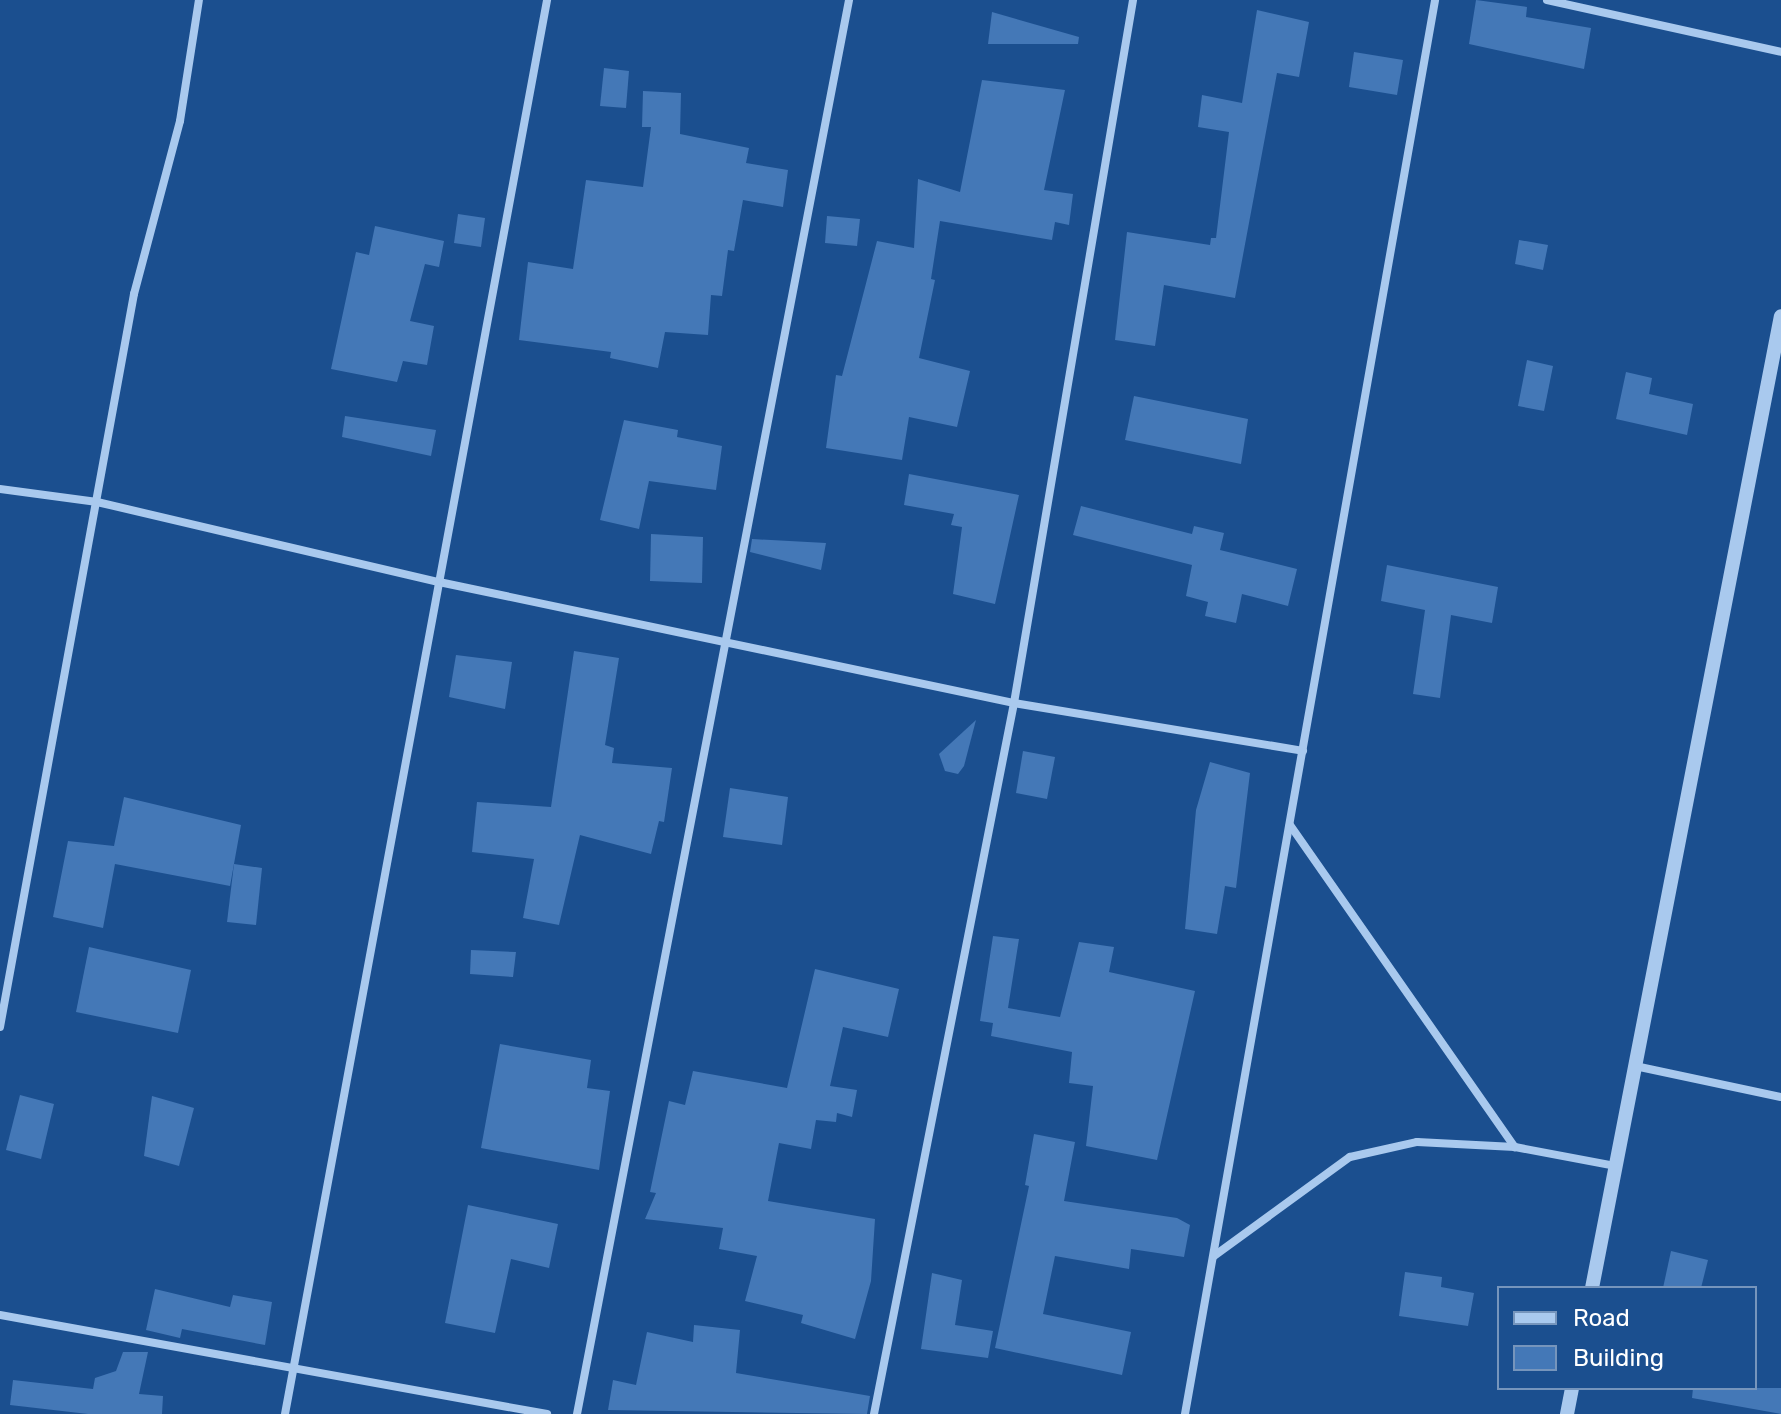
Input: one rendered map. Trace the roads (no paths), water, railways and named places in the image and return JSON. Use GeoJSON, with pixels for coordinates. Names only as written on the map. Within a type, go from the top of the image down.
{"type":"FeatureCollection","features":[{"type":"Feature","properties":{"kind":"street"},"geometry":{"type":"LineString","coordinates":[[0,1027],[134,294],[180,121],[199,0]]}},
{"type":"Feature","properties":{"kind":"street"},"geometry":{"type":"LineString","coordinates":[[285,1414],[547,0]]}},
{"type":"Feature","properties":{"kind":"street"},"geometry":{"type":"LineString","coordinates":[[577,1414],[849,0]]}},
{"type":"Feature","properties":{"kind":"street"},"geometry":{"type":"LineString","coordinates":[[874,1414],[1014,703],[1133,0]]}},
{"type":"Feature","properties":{"kind":"street"},"geometry":{"type":"LineString","coordinates":[[1185,1414],[1435,0]]}},
{"type":"Feature","properties":{"kind":"street"},"geometry":{"type":"LineString","coordinates":[[1547,0],[1781,52]]}},
{"type":"Feature","properties":{"kind":"street"},"geometry":{"type":"LineString","coordinates":[[1592,1286],[1781,316]]}},
{"type":"Feature","properties":{"kind":"street"},"geometry":{"type":"LineString","coordinates":[[0,489],[97,502],[439,582],[1014,703],[1303,751]]}},
{"type":"Feature","properties":{"kind":"street"},"geometry":{"type":"LineString","coordinates":[[1290,825],[1515,1147]]}},
{"type":"Feature","properties":{"kind":"street"},"geometry":{"type":"LineString","coordinates":[[1635,1066],[1781,1097]]}},
{"type":"Feature","properties":{"kind":"street"},"geometry":{"type":"LineString","coordinates":[[1213,1256],[1350,1157],[1417,1142],[1515,1147],[1616,1166]]}},
{"type":"Feature","properties":{"kind":"street"},"geometry":{"type":"LineString","coordinates":[[0,1315],[547,1414]]}},
{"type":"Feature","properties":{"kind":"street"},"geometry":{"type":"LineString","coordinates":[[1567,1414],[1572,1390]]}}]}
